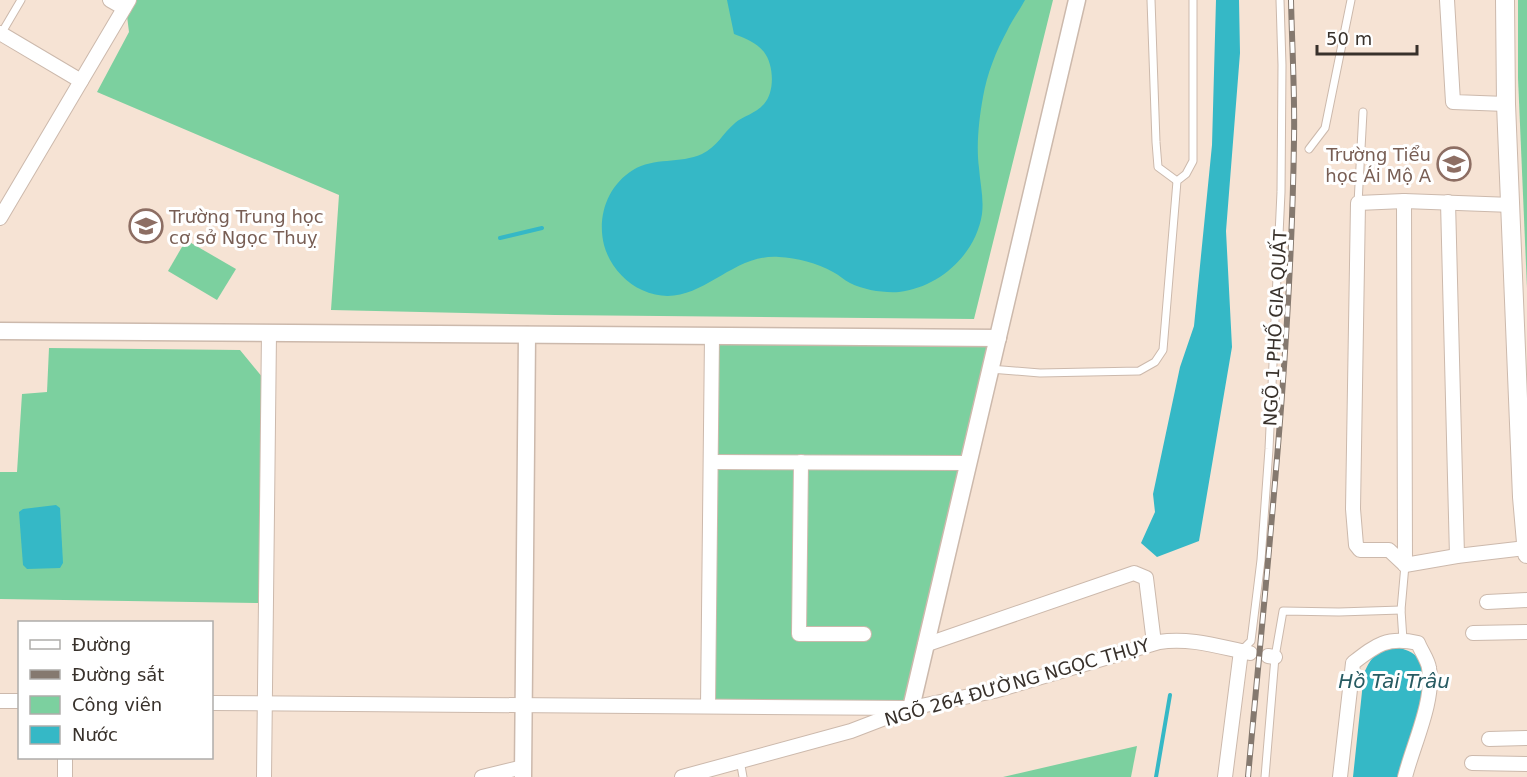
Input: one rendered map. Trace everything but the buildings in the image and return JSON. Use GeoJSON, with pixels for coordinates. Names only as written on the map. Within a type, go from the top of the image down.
{"type":"FeatureCollection","features":[{"type":"Feature","properties":{"kind":"main road"},"geometry":{"type":"LineString","coordinates":[[1505,0],[1506,104],[1527,554]]}},
{"type":"Feature","properties":{"kind":"street"},"geometry":{"type":"LineString","coordinates":[[0,218],[127,4],[110,0]]}},
{"type":"Feature","properties":{"kind":"street"},"geometry":{"type":"LineString","coordinates":[[213,703],[911,708],[1077,0]]}},
{"type":"Feature","properties":{"kind":"street"},"geometry":{"type":"LineString","coordinates":[[1447,0],[1453,102],[1506,104]]}},
{"type":"Feature","properties":{"kind":"street"},"geometry":{"type":"LineString","coordinates":[[0,34],[81,81]]}},
{"type":"Feature","properties":{"kind":"street"},"geometry":{"type":"LineString","coordinates":[[1405,565],[1389,550],[1360,550],[1356,545],[1353,509],[1358,202],[1404,201],[1512,205]]}},
{"type":"Feature","properties":{"kind":"street"},"geometry":{"type":"LineString","coordinates":[[1404,201],[1405,565]]}},
{"type":"Feature","properties":{"kind":"street"},"geometry":{"type":"LineString","coordinates":[[1448,202],[1457,556]]}},
{"type":"Feature","properties":{"kind":"street"},"geometry":{"type":"LineString","coordinates":[[0,331],[998,338]]}},
{"type":"Feature","properties":{"kind":"street"},"geometry":{"type":"LineString","coordinates":[[264,777],[269,333]]}},
{"type":"Feature","properties":{"kind":"street"},"geometry":{"type":"LineString","coordinates":[[482,777],[523,772],[528,334]]}},
{"type":"Feature","properties":{"kind":"street"},"geometry":{"type":"LineString","coordinates":[[708,706],[712,336]]}},
{"type":"Feature","properties":{"kind":"street"},"geometry":{"type":"LineString","coordinates":[[711,462],[968,463]]}},
{"type":"Feature","properties":{"kind":"street"},"geometry":{"type":"LineString","coordinates":[[801,462],[799,634],[864,634]]}},
{"type":"Feature","properties":{"kind":"street"},"geometry":{"type":"LineString","coordinates":[[1405,565],[1526,548]]}},
{"type":"Feature","properties":{"kind":"street"},"geometry":{"type":"LineString","coordinates":[[925,645],[1134,573],[1146,578],[1154,644]]}},
{"type":"Feature","properties":{"kind":"street"},"geometry":{"type":"LineString","coordinates":[[1487,602],[1527,600]]}},
{"type":"Feature","properties":{"kind":"street"},"geometry":{"type":"LineString","coordinates":[[1473,633],[1527,632]]}},
{"type":"Feature","properties":{"kind":"street","name":"NGÕ 264 ĐƯỜNG NGỌC THỤY"},"geometry":{"type":"LineString","coordinates":[[682,777],[851,731],[911,708],[994,691],[1154,644],[1173,640],[1246,652]]}},
{"type":"Feature","properties":{"kind":"street"},"geometry":{"type":"LineString","coordinates":[[1340,777],[1353,663],[1378,644],[1403,640],[1418,643],[1430,667],[1429,698],[1411,753],[1406,777]]}},
{"type":"Feature","properties":{"kind":"street"},"geometry":{"type":"LineString","coordinates":[[1225,777],[1246,652]]}},
{"type":"Feature","properties":{"kind":"street"},"geometry":{"type":"LineString","coordinates":[[0,701],[18,701]]}},
{"type":"Feature","properties":{"kind":"street"},"geometry":{"type":"LineString","coordinates":[[1490,739],[1527,738]]}},
{"type":"Feature","properties":{"kind":"street"},"geometry":{"type":"LineString","coordinates":[[65,777],[66,759]]}},
{"type":"Feature","properties":{"kind":"street"},"geometry":{"type":"LineString","coordinates":[[1472,763],[1527,764]]}},
{"type":"Feature","properties":{"kind":"lane"},"geometry":{"type":"LineString","coordinates":[[0,34],[21,0]]}},
{"type":"Feature","properties":{"kind":"lane"},"geometry":{"type":"LineString","coordinates":[[1151,0],[1158,167],[1177,181]]}},
{"type":"Feature","properties":{"kind":"lane"},"geometry":{"type":"LineString","coordinates":[[990,369],[1040,373],[1140,370],[1155,362],[1163,350],[1177,181],[1186,174],[1194,161],[1193,0]]}},
{"type":"Feature","properties":{"kind":"lane","name":"NGÕ 1 PHỐ GIA QUẤT"},"geometry":{"type":"LineString","coordinates":[[1246,652],[1251,641],[1261,560],[1271,425],[1281,192],[1280,0]]}},
{"type":"Feature","properties":{"kind":"lane"},"geometry":{"type":"LineString","coordinates":[[1310,149],[1325,128],[1351,0]]}},
{"type":"Feature","properties":{"kind":"lane"},"geometry":{"type":"LineString","coordinates":[[1358,202],[1363,112]]}},
{"type":"Feature","properties":{"kind":"lane"},"geometry":{"type":"LineString","coordinates":[[1403,640],[1401,610],[1405,565]]}},
{"type":"Feature","properties":{"kind":"lane"},"geometry":{"type":"LineString","coordinates":[[1265,777],[1272,657],[1283,611],[1401,610]]}},
{"type":"Feature","properties":{"kind":"lane"},"geometry":{"type":"LineString","coordinates":[[740,760],[743,777]]}},
{"type":"Feature","properties":{"kind":"green space"},"geometry":{"type":"Polygon","coordinates":[[[125,0],[1053,0],[974,319],[555,315],[331,310],[339,195],[97,92],[129,32],[125,0]]]}},
{"type":"Feature","properties":{"kind":"green space"},"geometry":{"type":"Polygon","coordinates":[[[1518,0],[1527,0],[1527,288],[1518,78],[1518,0]]]}},
{"type":"Feature","properties":{"kind":"green space"},"geometry":{"type":"Polygon","coordinates":[[[186,240],[236,269],[217,300],[168,271],[186,240]]]}},
{"type":"Feature","properties":{"kind":"green space"},"geometry":{"type":"Polygon","coordinates":[[[712,336],[998,338],[911,708],[709,706],[712,336]]]}},
{"type":"Feature","properties":{"kind":"green space"},"geometry":{"type":"Polygon","coordinates":[[[49,348],[240,350],[263,378],[261,603],[0,599],[0,472],[17,472],[22,394],[47,392],[49,348]]]}},
{"type":"Feature","properties":{"kind":"green space"},"geometry":{"type":"Polygon","coordinates":[[[1137,746],[1131,777],[1003,777],[1137,746]]]}},
{"type":"Feature","properties":{"kind":"water"},"geometry":{"type":"Polygon","coordinates":[[[727,0],[1025,0],[992,63],[983,97],[978,142],[982,214],[978,229],[964,255],[942,276],[914,289],[893,292],[861,288],[820,266],[800,260],[779,257],[760,258],[743,264],[695,289],[679,295],[661,296],[635,287],[618,272],[606,252],[602,234],[606,203],[617,185],[624,177],[641,166],[702,154],[716,144],[735,123],[757,110],[768,99],[772,78],[770,64],[764,52],[757,46],[734,34],[727,0]]]}},
{"type":"Feature","properties":{"kind":"water"},"geometry":{"type":"Polygon","coordinates":[[[1216,0],[1239,0],[1240,53],[1226,231],[1232,347],[1199,541],[1157,557],[1141,543],[1155,512],[1153,494],[1180,367],[1194,326],[1212,145],[1216,0]]]}},
{"type":"Feature","properties":{"kind":"water"},"geometry":{"type":"Polygon","coordinates":[[[56,505],[60,508],[63,563],[60,568],[27,569],[23,565],[19,512],[23,509],[56,505]]]}},
{"type":"Feature","properties":{"kind":"water","name":"Hồ Tai Trâu"},"geometry":{"type":"Polygon","coordinates":[[[1388,647],[1404,649],[1421,663],[1423,684],[1415,722],[1400,777],[1353,777],[1364,673],[1373,657],[1388,647]]]}},
{"type":"Feature","properties":{"kind":"waterway"},"geometry":{"type":"LineString","coordinates":[[500,238],[542,228]]}},
{"type":"Feature","properties":{"kind":"waterway"},"geometry":{"type":"LineString","coordinates":[[1156,777],[1170,695]]}},
{"type":"Feature","properties":{"kind":"railway"},"geometry":{"type":"LineString","coordinates":[[1248,777],[1277,459],[1288,300],[1294,123],[1291,0]]}},
{"type":"Feature","properties":{"kind":"place","name":"Trường Tiểu học Ái Mộ A"},"geometry":{"type":"Point","coordinates":[1454,164]}},
{"type":"Feature","properties":{"kind":"place","name":"Trường Trung học cơ sở Ngọc Thuỵ"},"geometry":{"type":"Point","coordinates":[146,226]}}]}
